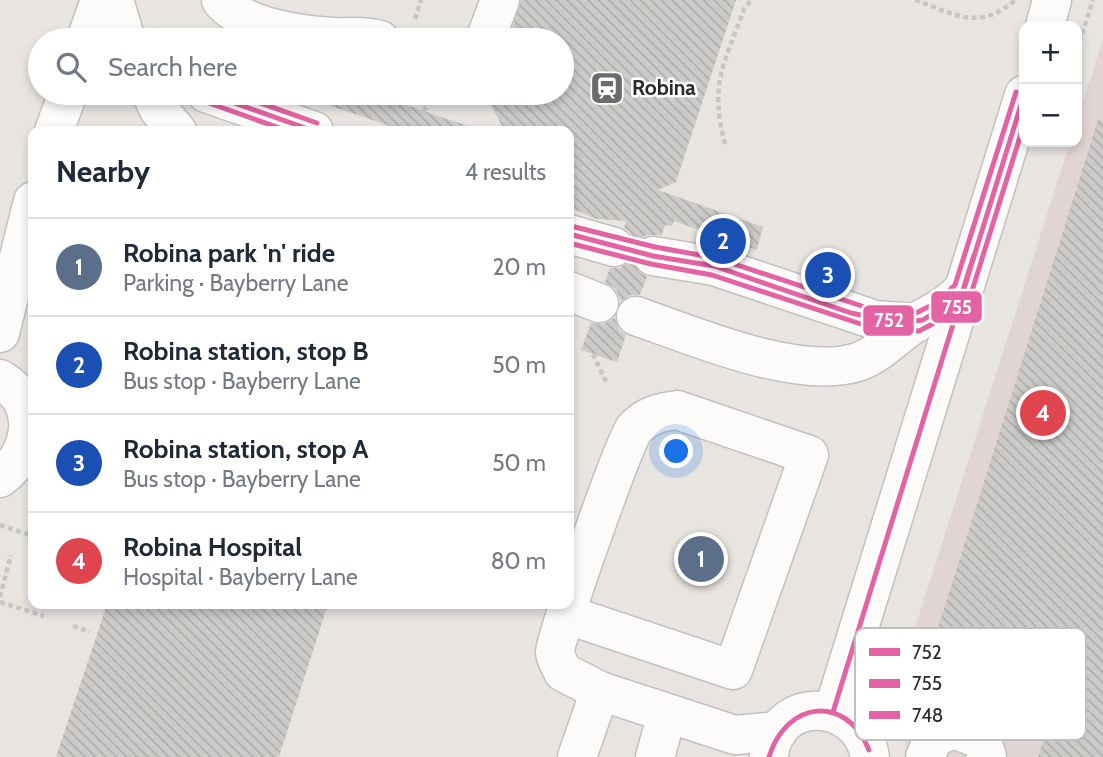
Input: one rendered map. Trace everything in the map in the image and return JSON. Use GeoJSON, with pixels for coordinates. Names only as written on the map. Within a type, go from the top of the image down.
{"type":"FeatureCollection","features":[{"type":"Feature","properties":{"kind":"street"},"geometry":{"type":"LineString","coordinates":[[90,28],[100,0]]}},
{"type":"Feature","properties":{"kind":"street"},"geometry":{"type":"LineString","coordinates":[[114,0],[122,28]]}},
{"type":"Feature","properties":{"kind":"street"},"geometry":{"type":"LineString","coordinates":[[221,0],[249,21],[285,28]]}},
{"type":"Feature","properties":{"kind":"street"},"geometry":{"type":"LineString","coordinates":[[490,28],[500,0]]}},
{"type":"Feature","properties":{"kind":"street"},"geometry":{"type":"LineString","coordinates":[[1046,21],[1052,0]]}},
{"type":"Feature","properties":{"kind":"street"},"geometry":{"type":"LineString","coordinates":[[56,126],[64,105]]}},
{"type":"Feature","properties":{"kind":"street"},"geometry":{"type":"LineString","coordinates":[[157,105],[173,126]]}},
{"type":"Feature","properties":{"kind":"street"},"geometry":{"type":"LineString","coordinates":[[240,105],[300,126]]}},
{"type":"Feature","properties":{"kind":"street"},"geometry":{"type":"LineString","coordinates":[[859,628],[1019,111]]}},
{"type":"Feature","properties":{"kind":"street"},"geometry":{"type":"LineString","coordinates":[[0,333],[28,221]]}},
{"type":"Feature","properties":{"kind":"street"},"geometry":{"type":"LineString","coordinates":[[574,235],[614,247]]}},
{"type":"Feature","properties":{"kind":"street"},"geometry":{"type":"LineString","coordinates":[[653,256],[714,266],[875,320],[916,323]]}},
{"type":"Feature","properties":{"kind":"street"},"geometry":{"type":"LineString","coordinates":[[636,316],[793,364],[820,367],[866,359],[916,323],[939,311],[963,290]]}},
{"type":"Feature","properties":{"kind":"street"},"geometry":{"type":"LineString","coordinates":[[0,379],[8,383],[23,403],[28,435],[26,449],[15,466],[0,478]]}},
{"type":"Feature","properties":{"kind":"street"},"geometry":{"type":"LineString","coordinates":[[568,615],[733,670],[809,455],[677,410],[656,413],[635,428],[626,442],[574,597]]}},
{"type":"Feature","properties":{"kind":"street"},"geometry":{"type":"LineString","coordinates":[[570,609],[555,653],[563,672],[600,691],[760,745],[802,713],[833,712],[855,725]]}},
{"type":"Feature","properties":{"kind":"street"},"geometry":{"type":"LineString","coordinates":[[833,712],[855,641]]}},
{"type":"Feature","properties":{"kind":"street"},"geometry":{"type":"LineString","coordinates":[[577,757],[600,691]]}},
{"type":"Feature","properties":{"kind":"street"},"geometry":{"type":"LineString","coordinates":[[655,757],[667,714]]}},
{"type":"Feature","properties":{"kind":"street"},"geometry":{"type":"LineString","coordinates":[[864,740],[870,757]]}},
{"type":"Feature","properties":{"kind":"street"},"geometry":{"type":"LineString","coordinates":[[925,757],[933,740]]}},
{"type":"Feature","properties":{"kind":"street"},"geometry":{"type":"LineString","coordinates":[[982,740],[987,757]]}},
{"type":"Feature","properties":{"kind":"path"},"geometry":{"type":"LineString","coordinates":[[415,19],[421,0]]}},
{"type":"Feature","properties":{"kind":"path"},"geometry":{"type":"LineString","coordinates":[[725,144],[716,99],[718,80],[744,9],[751,0]]}},
{"type":"Feature","properties":{"kind":"path"},"geometry":{"type":"LineString","coordinates":[[915,0],[971,19],[987,18],[1002,11],[1015,0]]}},
{"type":"Feature","properties":{"kind":"path"},"geometry":{"type":"LineString","coordinates":[[1082,34],[1093,0]]}},
{"type":"Feature","properties":{"kind":"path"},"geometry":{"type":"LineString","coordinates":[[423,111],[429,105]]}},
{"type":"Feature","properties":{"kind":"path"},"geometry":{"type":"LineString","coordinates":[[593,354],[607,384]]}},
{"type":"Feature","properties":{"kind":"path"},"geometry":{"type":"LineString","coordinates":[[0,525],[28,534]]}},
{"type":"Feature","properties":{"kind":"path"},"geometry":{"type":"LineString","coordinates":[[11,555],[0,599],[44,616]]}},
{"type":"Feature","properties":{"kind":"path"},"geometry":{"type":"LineString","coordinates":[[73,626],[90,632]]}},
{"type":"Feature","properties":{"kind":"shaded area"},"geometry":{"type":"Polygon","coordinates":[[[1103,39],[1103,757],[907,757],[905,740],[1086,740],[1086,628],[915,628],[1068,147],[1082,147],[1082,105],[1103,39]]]}},
{"type":"Feature","properties":{"kind":"building"},"geometry":{"type":"Polygon","coordinates":[[[521,0],[736,0],[676,182],[658,190],[763,227],[757,250],[674,221],[672,226],[665,225],[662,235],[646,235],[635,244],[630,232],[624,228],[626,221],[596,219],[574,209],[574,126],[502,126],[491,105],[574,105],[574,28],[512,28],[521,0]]]}},
{"type":"Feature","properties":{"kind":"building"},"geometry":{"type":"Polygon","coordinates":[[[328,105],[406,105],[468,126],[390,126],[328,105]]]}},
{"type":"Feature","properties":{"kind":"building"},"geometry":{"type":"Polygon","coordinates":[[[1098,120],[1103,121],[1103,757],[1038,757],[1043,740],[1086,740],[1086,628],[938,628],[1098,120]]]}},
{"type":"Feature","properties":{"kind":"building"},"geometry":{"type":"Polygon","coordinates":[[[632,258],[639,272],[647,277],[640,295],[631,295],[621,301],[616,289],[605,282],[610,268],[620,268],[632,258]]]}},
{"type":"Feature","properties":{"kind":"building"},"geometry":{"type":"Polygon","coordinates":[[[615,318],[619,330],[626,335],[617,362],[581,350],[591,323],[603,324],[615,318]]]}},
{"type":"Feature","properties":{"kind":"building"},"geometry":{"type":"Polygon","coordinates":[[[105,609],[326,609],[279,757],[56,757],[105,609]]]}},
{"type":"Feature","properties":{"kind":"transit line","name":"748"},"geometry":{"type":"LineString","coordinates":[[574,227],[655,247],[716,258],[877,311],[914,314],[934,304],[955,285],[1016,92]]}},
{"type":"Feature","properties":{"kind":"transit line","name":"755"},"geometry":{"type":"LineString","coordinates":[[214,105],[274,126]]}},
{"type":"Feature","properties":{"kind":"transit line","name":"752"},"geometry":{"type":"LineString","coordinates":[[240,105],[300,126]]}},
{"type":"Feature","properties":{"kind":"transit line","name":"748"},"geometry":{"type":"LineString","coordinates":[[266,105],[317,123]]}},
{"type":"Feature","properties":{"kind":"transit line","name":"752"},"geometry":{"type":"LineString","coordinates":[[859,628],[1019,111]]}},
{"type":"Feature","properties":{"kind":"transit line","name":"755"},"geometry":{"type":"LineString","coordinates":[[574,244],[651,264],[712,275],[873,328],[919,331],[944,318],[971,294],[1019,140]]}},
{"type":"Feature","properties":{"kind":"transit line","name":"752"},"geometry":{"type":"LineString","coordinates":[[574,235],[653,256],[714,266],[851,313],[901,323],[923,320],[955,299],[963,290],[974,255]]}},
{"type":"Feature","properties":{"kind":"transit line","name":"752"},"geometry":{"type":"LineString","coordinates":[[833,712],[855,641]]}},
{"type":"Feature","properties":{"kind":"transit line","name":"752"},"geometry":{"type":"LineString","coordinates":[[769,757],[777,738],[789,724],[802,715],[817,711],[832,712],[846,719],[855,728]]}},
{"type":"Feature","properties":{"kind":"transit line","name":"752"},"geometry":{"type":"LineString","coordinates":[[863,740],[869,750]]}},
{"type":"Feature","properties":{"kind":"place","name":"Robina"},"geometry":{"type":"Point","coordinates":[607,88]}},
{"type":"Feature","properties":{"kind":"place","name":"Robina station, stop B"},"geometry":{"type":"Point","coordinates":[723,241]}},
{"type":"Feature","properties":{"kind":"place","name":"Robina station, stop A"},"geometry":{"type":"Point","coordinates":[828,275]}},
{"type":"Feature","properties":{"kind":"place","name":"Robina Hospital"},"geometry":{"type":"Point","coordinates":[1043,413]}},
{"type":"Feature","properties":{"kind":"place","name":"Robina park 'n' ride"},"geometry":{"type":"Point","coordinates":[701,559]}}]}
